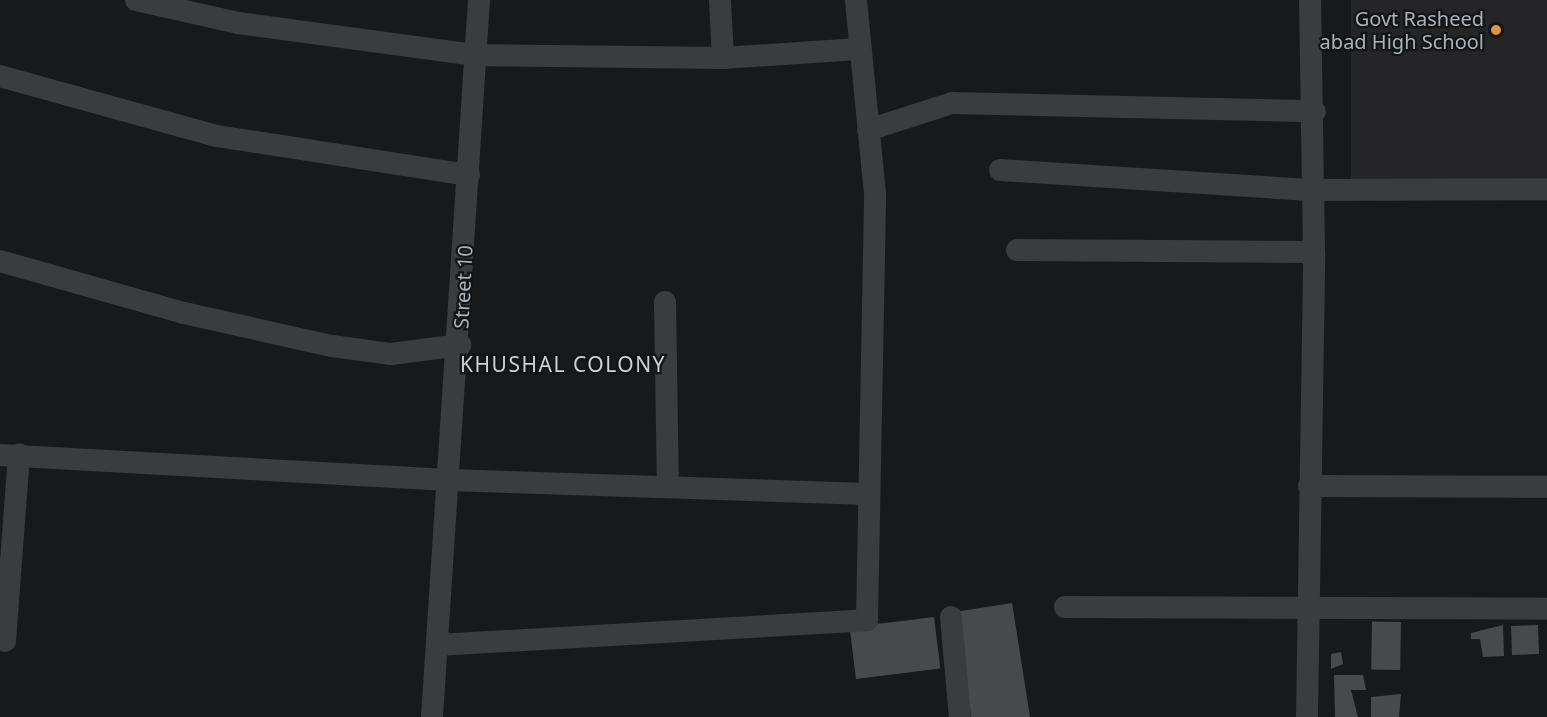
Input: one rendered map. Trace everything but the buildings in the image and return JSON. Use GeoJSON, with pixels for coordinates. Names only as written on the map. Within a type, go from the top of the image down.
{"type":"FeatureCollection","features":[{"type":"Feature","properties":{"kind":"street"},"geometry":{"type":"LineString","coordinates":[[136,0],[238,23],[476,55],[723,58],[858,49]]}},
{"type":"Feature","properties":{"kind":"street","name":"Street 10"},"geometry":{"type":"LineString","coordinates":[[432,717],[448,480],[460,345],[479,0]]}},
{"type":"Feature","properties":{"kind":"street"},"geometry":{"type":"LineString","coordinates":[[720,0],[723,58]]}},
{"type":"Feature","properties":{"kind":"street"},"geometry":{"type":"LineString","coordinates":[[437,645],[867,620],[874,194],[858,49],[856,0]]}},
{"type":"Feature","properties":{"kind":"street"},"geometry":{"type":"LineString","coordinates":[[1307,717],[1314,252],[1312,190],[1315,111],[1310,0]]}},
{"type":"Feature","properties":{"kind":"street"},"geometry":{"type":"LineString","coordinates":[[0,76],[217,136],[469,175]]}},
{"type":"Feature","properties":{"kind":"street"},"geometry":{"type":"LineString","coordinates":[[868,130],[952,103],[1315,111]]}},
{"type":"Feature","properties":{"kind":"street"},"geometry":{"type":"LineString","coordinates":[[1000,170],[1312,190],[1547,189]]}},
{"type":"Feature","properties":{"kind":"street"},"geometry":{"type":"LineString","coordinates":[[1017,250],[1314,252]]}},
{"type":"Feature","properties":{"kind":"street"},"geometry":{"type":"LineString","coordinates":[[0,261],[184,313],[332,346],[392,354],[460,345]]}},
{"type":"Feature","properties":{"kind":"street"},"geometry":{"type":"LineString","coordinates":[[665,302],[668,484]]}},
{"type":"Feature","properties":{"kind":"street"},"geometry":{"type":"LineString","coordinates":[[4,641],[9,455],[448,480],[668,484],[868,494]]}},
{"type":"Feature","properties":{"kind":"street"},"geometry":{"type":"LineString","coordinates":[[1309,486],[1547,487]]}},
{"type":"Feature","properties":{"kind":"street"},"geometry":{"type":"LineString","coordinates":[[1065,607],[1547,609]]}},
{"type":"Feature","properties":{"kind":"street"},"geometry":{"type":"LineString","coordinates":[[951,617],[960,717]]}},
{"type":"Feature","properties":{"kind":"shaded area"},"geometry":{"type":"Polygon","coordinates":[[[1351,0],[1547,0],[1547,182],[1351,182],[1351,0]]]}},
{"type":"Feature","properties":{"kind":"place","name":"Govt Rasheed abad High School"},"geometry":{"type":"Point","coordinates":[1496,30]}},
{"type":"Feature","properties":{"kind":"district","name":"KHUSHAL COLONY"},"geometry":{"type":"Point","coordinates":[563,364]}}]}
